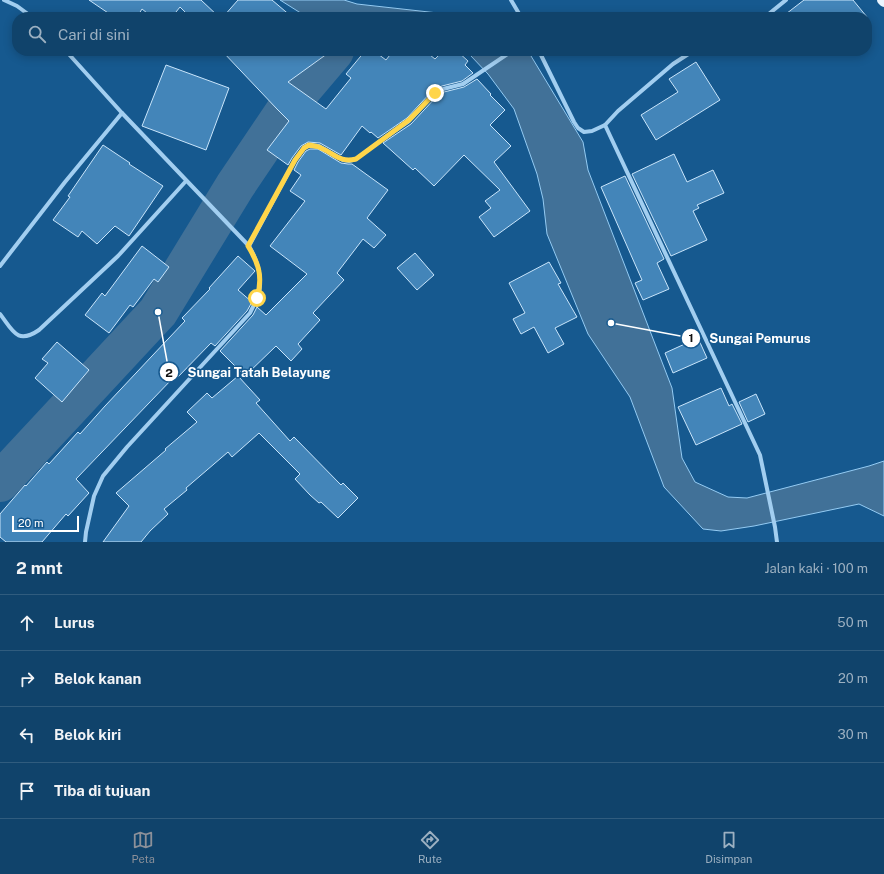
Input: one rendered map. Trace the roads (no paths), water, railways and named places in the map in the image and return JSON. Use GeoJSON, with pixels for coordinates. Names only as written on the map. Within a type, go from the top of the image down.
{"type":"FeatureCollection","features":[{"type":"Feature","properties":{"kind":"street"},"geometry":{"type":"LineString","coordinates":[[4,0],[25,12]]}},
{"type":"Feature","properties":{"kind":"street"},"geometry":{"type":"LineString","coordinates":[[511,0],[518,12]]}},
{"type":"Feature","properties":{"kind":"street"},"geometry":{"type":"LineString","coordinates":[[771,12],[786,0]]}},
{"type":"Feature","properties":{"kind":"street"},"geometry":{"type":"LineString","coordinates":[[71,56],[122,113],[248,246],[256,258],[260,286],[257,298],[250,313],[126,447],[103,476],[94,496],[85,542]]}},
{"type":"Feature","properties":{"kind":"street"},"geometry":{"type":"LineString","coordinates":[[248,246],[295,160],[304,148],[309,145],[319,146],[343,160],[349,161],[356,159],[409,120],[435,93],[443,89],[463,84],[505,56]]}},
{"type":"Feature","properties":{"kind":"street"},"geometry":{"type":"LineString","coordinates":[[541,56],[574,122],[578,128],[584,132],[592,131],[605,125],[618,111],[672,64],[685,56]]}},
{"type":"Feature","properties":{"kind":"street"},"geometry":{"type":"LineString","coordinates":[[0,266],[65,182],[122,113]]}},
{"type":"Feature","properties":{"kind":"street"},"geometry":{"type":"LineString","coordinates":[[605,125],[760,455],[777,542]]}},
{"type":"Feature","properties":{"kind":"street"},"geometry":{"type":"LineString","coordinates":[[0,314],[18,336],[32,335],[39,330],[118,256],[186,181]]}},
{"type":"Feature","properties":{"kind":"water"},"geometry":{"type":"Polygon","coordinates":[[[280,0],[344,0],[357,4],[429,12],[299,12],[280,0]]]}},
{"type":"Feature","properties":{"kind":"water"},"geometry":{"type":"Polygon","coordinates":[[[331,56],[352,56],[336,71],[331,56]]]}},
{"type":"Feature","properties":{"kind":"water"},"geometry":{"type":"Polygon","coordinates":[[[471,56],[531,56],[583,142],[588,170],[672,388],[682,458],[695,482],[728,497],[747,498],[884,461],[884,516],[859,504],[754,526],[721,531],[703,529],[664,487],[630,397],[588,334],[547,234],[543,199],[537,174],[514,109],[488,74],[471,56]]]}},
{"type":"Feature","properties":{"kind":"waterway"},"geometry":{"type":"LineString","coordinates":[[0,482],[158,312],[235,186],[295,97],[330,56]]}},
{"type":"Feature","properties":{"kind":"place","name":"Sungai Tatah Belayung"},"geometry":{"type":"Point","coordinates":[158,312]}},
{"type":"Feature","properties":{"kind":"place","name":"Sungai Pemurus"},"geometry":{"type":"Point","coordinates":[611,323]}}]}
